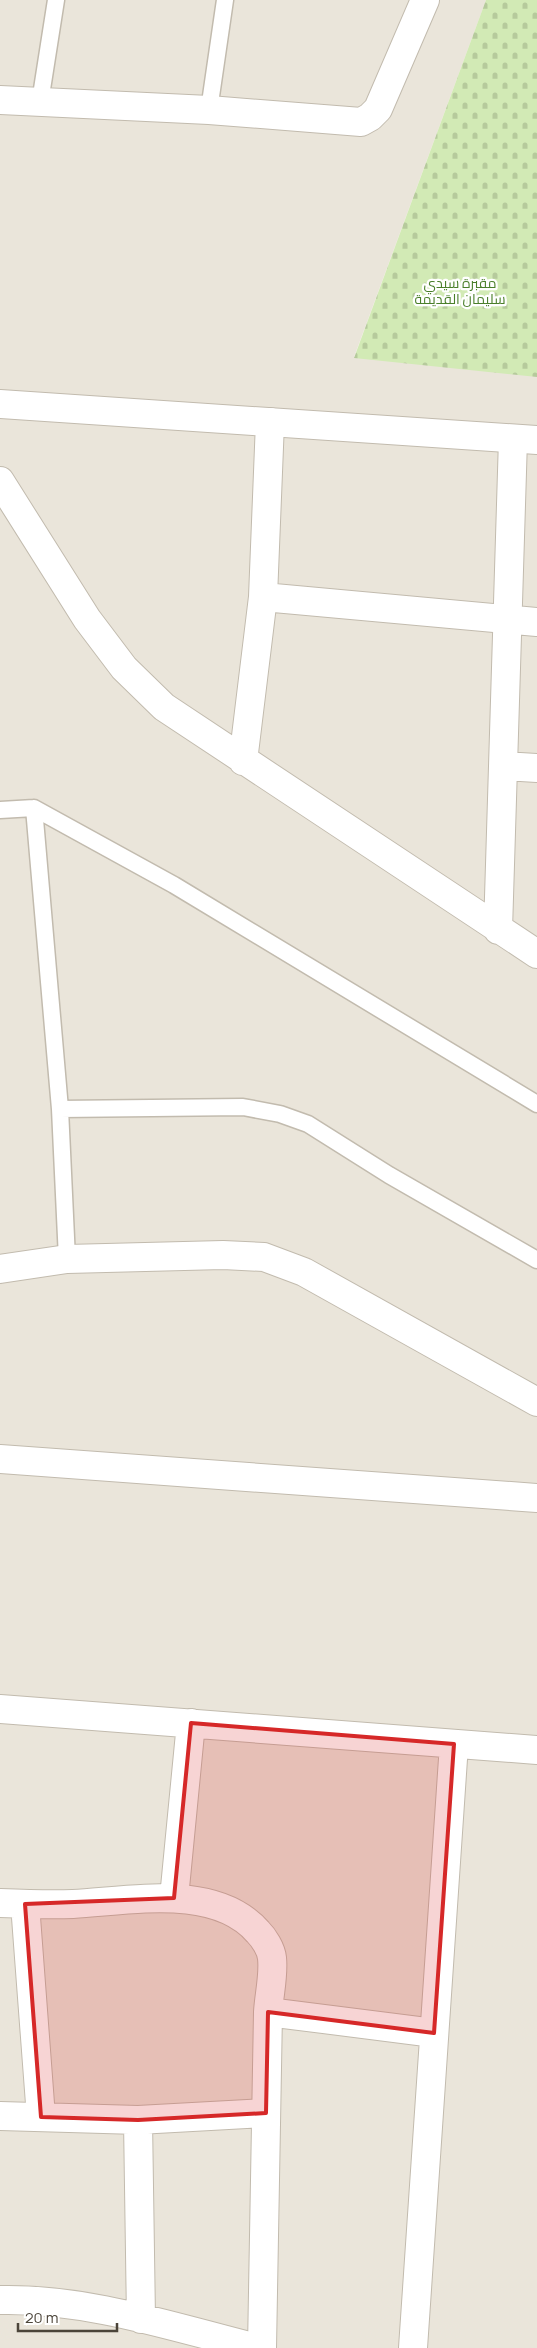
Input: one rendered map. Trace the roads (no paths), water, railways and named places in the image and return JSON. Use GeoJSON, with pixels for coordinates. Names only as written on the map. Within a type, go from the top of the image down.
{"type":"FeatureCollection","features":[{"type":"Feature","properties":{"kind":"street"},"geometry":{"type":"LineString","coordinates":[[0,100],[209,110],[361,122],[378,109],[425,0]]}},
{"type":"Feature","properties":{"kind":"street"},"geometry":{"type":"LineString","coordinates":[[0,404],[525,439],[506,619],[498,930]]}},
{"type":"Feature","properties":{"kind":"street"},"geometry":{"type":"LineString","coordinates":[[243,761],[263,597],[270,422]]}},
{"type":"Feature","properties":{"kind":"street"},"geometry":{"type":"LineString","coordinates":[[0,481],[87,619],[124,668],[164,708],[537,954]]}},
{"type":"Feature","properties":{"kind":"street"},"geometry":{"type":"LineString","coordinates":[[263,597],[537,622]]}},
{"type":"Feature","properties":{"kind":"street"},"geometry":{"type":"LineString","coordinates":[[503,766],[537,768]]}},
{"type":"Feature","properties":{"kind":"street"},"geometry":{"type":"LineString","coordinates":[[0,1269],[67,1259],[224,1255],[264,1257],[304,1272],[537,1402]]}},
{"type":"Feature","properties":{"kind":"street"},"geometry":{"type":"LineString","coordinates":[[0,1459],[537,1498]]}},
{"type":"Feature","properties":{"kind":"street"},"geometry":{"type":"LineString","coordinates":[[0,1708],[537,1750]]}},
{"type":"Feature","properties":{"kind":"street"},"geometry":{"type":"LineString","coordinates":[[174,1898],[191,1723]]}},
{"type":"Feature","properties":{"kind":"street"},"geometry":{"type":"LineString","coordinates":[[413,2348],[454,1744]]}},
{"type":"Feature","properties":{"kind":"street"},"geometry":{"type":"LineString","coordinates":[[41,2117],[12,1903],[70,1904],[174,1898],[210,1904],[236,1912],[250,1922],[264,1938],[272,1957],[268,2012],[262,2348]]}},
{"type":"Feature","properties":{"kind":"street"},"geometry":{"type":"LineString","coordinates":[[268,2012],[434,2033]]}},
{"type":"Feature","properties":{"kind":"street"},"geometry":{"type":"LineString","coordinates":[[0,2116],[138,2120],[266,2113]]}},
{"type":"Feature","properties":{"kind":"street"},"geometry":{"type":"LineString","coordinates":[[138,2120],[141,2319]]}},
{"type":"Feature","properties":{"kind":"street"},"geometry":{"type":"LineString","coordinates":[[0,2300],[29,2299],[104,2310],[257,2348]]}},
{"type":"Feature","properties":{"kind":"lane"},"geometry":{"type":"LineString","coordinates":[[40,102],[56,0]]}},
{"type":"Feature","properties":{"kind":"lane"},"geometry":{"type":"LineString","coordinates":[[209,110],[225,0]]}},
{"type":"Feature","properties":{"kind":"lane"},"geometry":{"type":"LineString","coordinates":[[34,808],[60,1109],[67,1259]]}},
{"type":"Feature","properties":{"kind":"lane"},"geometry":{"type":"LineString","coordinates":[[0,810],[34,808],[174,885],[537,1104]]}},
{"type":"Feature","properties":{"kind":"lane"},"geometry":{"type":"LineString","coordinates":[[60,1109],[243,1107],[280,1114],[308,1124],[389,1175],[537,1260]]}},
{"type":"Feature","properties":{"kind":"park label","name":"مقبرة سيدي سليمان القديمة"},"geometry":{"type":"Point","coordinates":[460,292]}}]}
